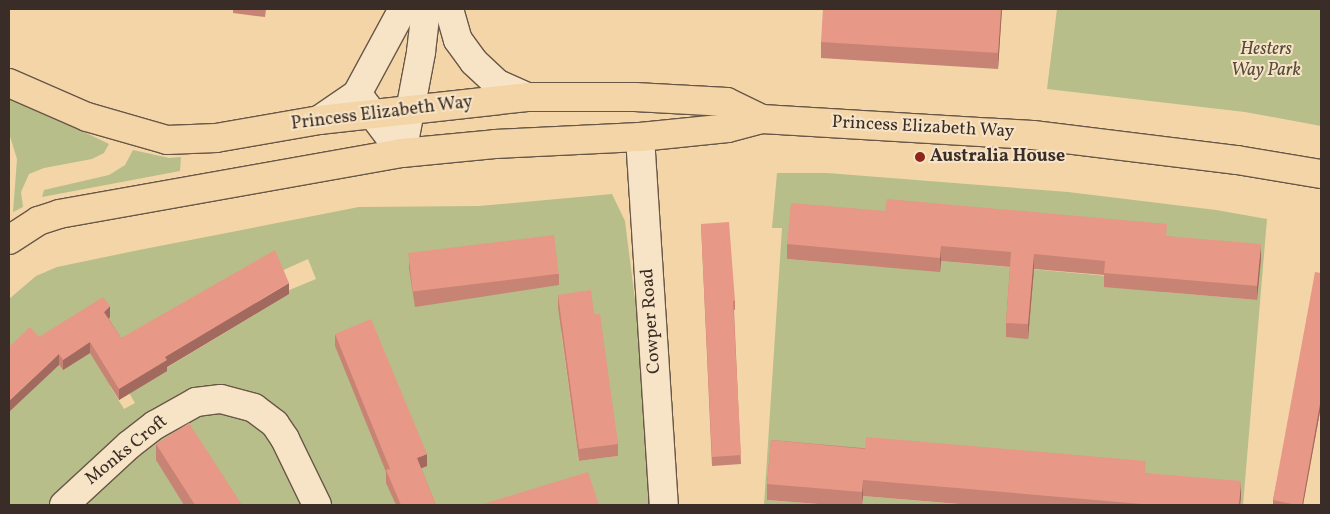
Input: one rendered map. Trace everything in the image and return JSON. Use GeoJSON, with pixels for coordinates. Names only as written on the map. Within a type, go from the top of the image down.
{"type":"FeatureCollection","features":[{"type":"Feature","properties":{"kind":"main road","name":"Princess Elizabeth Way"},"geometry":{"type":"LineString","coordinates":[[9,83],[87,117],[166,140],[216,138],[319,120],[365,104],[410,109],[527,97],[634,97],[727,102],[762,119]]}},
{"type":"Feature","properties":{"kind":"main road","name":"Princess Elizabeth Way"},"geometry":{"type":"LineString","coordinates":[[9,240],[38,221],[59,214],[402,153],[495,144],[640,138],[728,128],[762,119],[1033,135],[1236,160],[1321,174]]}},
{"type":"Feature","properties":{"kind":"street"},"geometry":{"type":"LineString","coordinates":[[402,9],[365,104],[402,153]]}},
{"type":"Feature","properties":{"kind":"street"},"geometry":{"type":"LineString","coordinates":[[402,153],[421,52],[426,9]]}},
{"type":"Feature","properties":{"kind":"street"},"geometry":{"type":"LineString","coordinates":[[449,9],[458,40],[474,62],[498,84],[527,97]]}},
{"type":"Feature","properties":{"kind":"street","name":"Cowper Road"},"geometry":{"type":"LineString","coordinates":[[640,138],[664,505]]}},
{"type":"Feature","properties":{"kind":"street","name":"Monks Croft"},"geometry":{"type":"LineString","coordinates":[[64,505],[129,445],[155,425],[196,402],[222,399],[254,408],[275,424],[285,439],[317,505]]}},
{"type":"Feature","properties":{"kind":"green space","name":"Hesters Way Park"},"geometry":{"type":"Polygon","coordinates":[[[1057,9],[1321,9],[1321,126],[1245,112],[1047,89],[1057,9]]]}},
{"type":"Feature","properties":{"kind":"green space"},"geometry":{"type":"Polygon","coordinates":[[[9,96],[109,144],[104,153],[92,159],[44,168],[29,174],[21,192],[23,207],[13,212],[17,159],[9,133],[9,96]]]}},
{"type":"Feature","properties":{"kind":"green space"},"geometry":{"type":"Polygon","coordinates":[[[133,150],[169,158],[181,157],[180,171],[42,197],[44,190],[109,175],[125,165],[133,150]]]}},
{"type":"Feature","properties":{"kind":"green space"},"geometry":{"type":"Polygon","coordinates":[[[777,173],[827,173],[1068,192],[1216,210],[1267,219],[1243,505],[1240,505],[1240,497],[1145,489],[1146,477],[867,453],[865,465],[771,457],[767,500],[831,505],[764,505],[782,228],[772,228],[777,173]],[[887,214],[885,226],[791,217],[787,259],[882,267],[883,256],[930,260],[1163,281],[1163,292],[1257,300],[1261,259],[1166,250],[1167,239],[887,214]]]}},
{"type":"Feature","properties":{"kind":"green space"},"geometry":{"type":"Polygon","coordinates":[[[612,194],[625,221],[661,505],[431,505],[417,470],[426,466],[390,481],[396,505],[9,505],[9,299],[36,276],[57,267],[359,207],[479,206],[612,194]],[[308,259],[279,272],[110,386],[124,409],[135,403],[128,391],[289,294],[287,291],[316,279],[308,259]],[[561,331],[579,461],[618,456],[618,455],[561,331]]]}},
{"type":"Feature","properties":{"kind":"green space"},"geometry":{"type":"Polygon","coordinates":[[[863,496],[970,505],[862,505],[863,496]]]}},
{"type":"Feature","properties":{"kind":"building"},"geometry":{"type":"Polygon","coordinates":[[[823,9],[1001,9],[998,53],[821,42],[823,9]]]}},
{"type":"Feature","properties":{"kind":"building"},"geometry":{"type":"Polygon","coordinates":[[[887,199],[1167,224],[1166,236],[1261,244],[1257,286],[1104,273],[1105,261],[1034,254],[1028,324],[1006,323],[1011,252],[941,246],[940,258],[787,244],[791,203],[885,211],[887,199]]]}},
{"type":"Feature","properties":{"kind":"building"},"geometry":{"type":"Polygon","coordinates":[[[729,222],[735,301],[733,301],[741,455],[712,457],[701,224],[729,222]]]}},
{"type":"Feature","properties":{"kind":"building"},"geometry":{"type":"Polygon","coordinates":[[[554,235],[559,274],[413,292],[408,253],[554,235]]]}},
{"type":"Feature","properties":{"kind":"building"},"geometry":{"type":"Polygon","coordinates":[[[275,250],[289,283],[165,357],[167,360],[119,389],[90,342],[63,360],[59,354],[9,401],[9,347],[30,327],[39,337],[103,297],[110,306],[104,312],[121,338],[275,250]]]}},
{"type":"Feature","properties":{"kind":"building"},"geometry":{"type":"Polygon","coordinates":[[[1315,272],[1321,273],[1321,398],[1302,505],[1297,505],[1273,500],[1315,272]]]}},
{"type":"Feature","properties":{"kind":"building"},"geometry":{"type":"Polygon","coordinates":[[[591,290],[594,314],[600,314],[618,444],[579,449],[558,295],[591,290]]]}},
{"type":"Feature","properties":{"kind":"building"},"geometry":{"type":"Polygon","coordinates":[[[371,319],[427,454],[417,458],[436,505],[401,505],[386,470],[390,469],[335,334],[371,319]]]}},
{"type":"Feature","properties":{"kind":"building"},"geometry":{"type":"Polygon","coordinates":[[[189,423],[242,505],[195,505],[156,444],[189,423]]]}},
{"type":"Feature","properties":{"kind":"building"},"geometry":{"type":"Polygon","coordinates":[[[866,437],[1146,461],[1145,473],[1241,481],[1239,505],[1142,505],[863,480],[862,492],[767,484],[771,440],[865,449],[866,437]]]}},
{"type":"Feature","properties":{"kind":"building"},"geometry":{"type":"Polygon","coordinates":[[[588,472],[599,505],[480,505],[588,472]]]}},
{"type":"Feature","properties":{"kind":"place","name":"Australia House"},"geometry":{"type":"Point","coordinates":[920,157]}}]}
